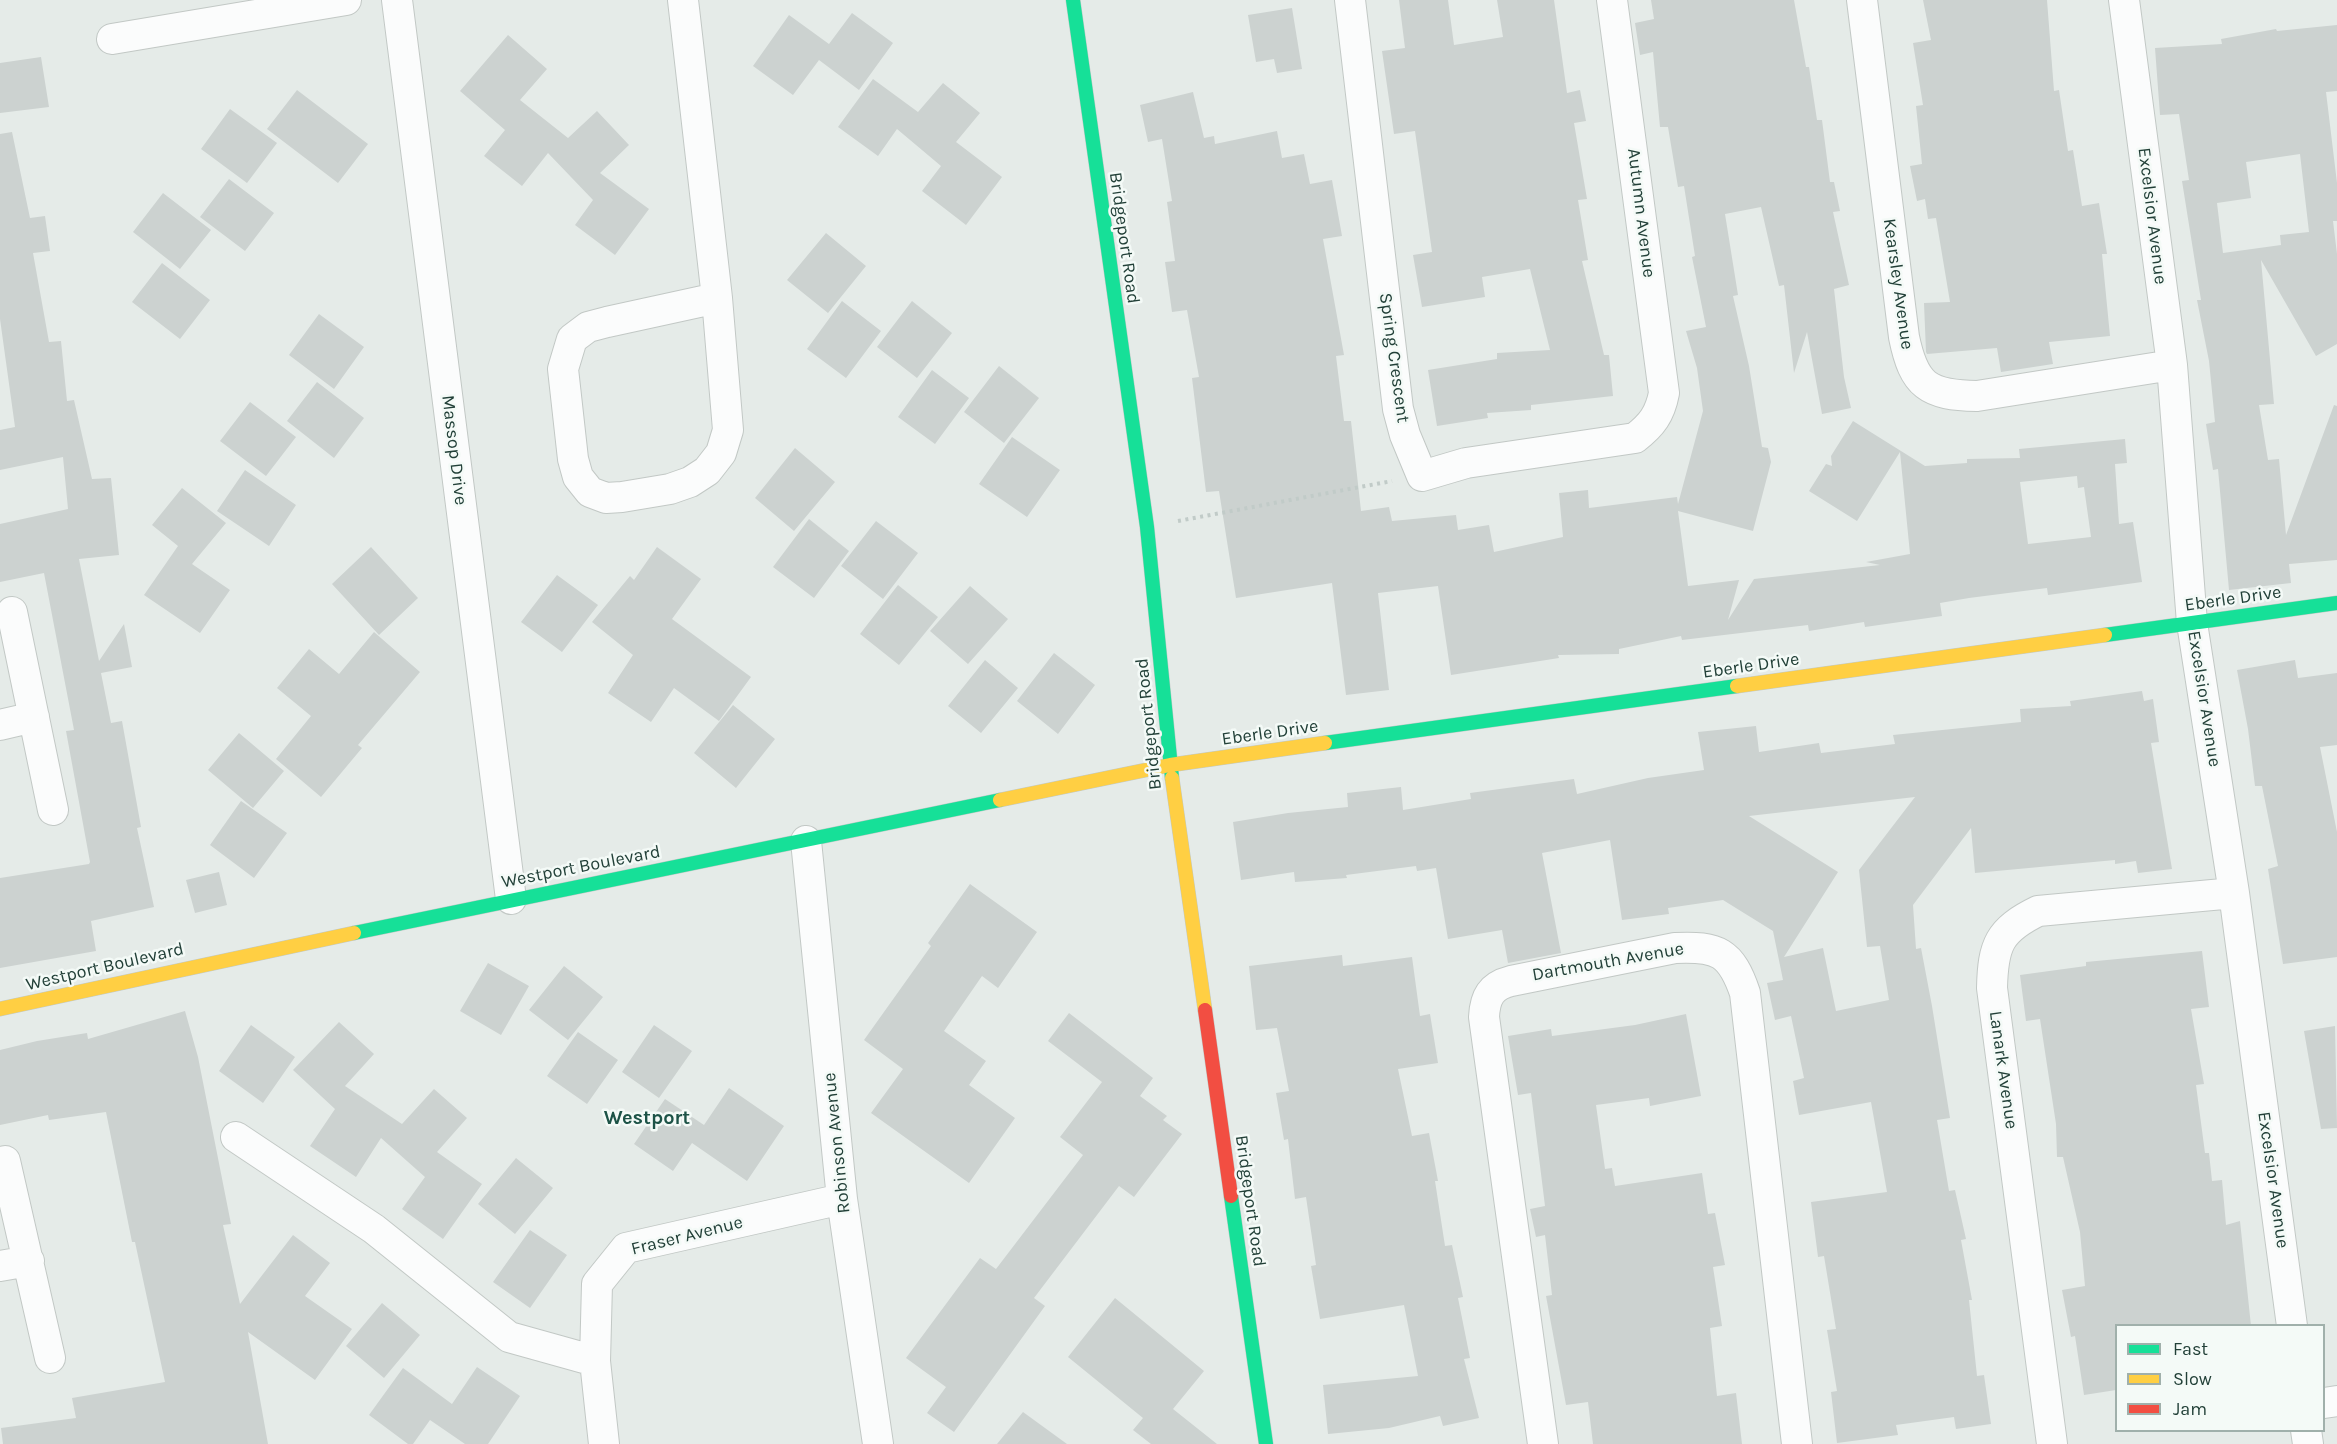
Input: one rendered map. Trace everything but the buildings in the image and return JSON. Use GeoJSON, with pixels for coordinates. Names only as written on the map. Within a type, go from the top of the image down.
{"type":"FeatureCollection","features":[{"type":"Feature","properties":{"kind":"street"},"geometry":{"type":"LineString","coordinates":[[112,39],[346,0]]}},
{"type":"Feature","properties":{"kind":"street","name":"Massop Drive"},"geometry":{"type":"LineString","coordinates":[[397,0],[511,899]]}},
{"type":"Feature","properties":{"kind":"street"},"geometry":{"type":"LineString","coordinates":[[683,0],[717,298],[729,430],[721,453],[707,471],[690,482],[670,489],[606,498],[590,492],[578,477],[571,448],[563,369],[572,339],[588,327],[607,321],[717,298]]}},
{"type":"Feature","properties":{"kind":"street","name":"Bridgeport Road"},"geometry":{"type":"LineString","coordinates":[[1072,0],[1147,527],[1170,765],[1266,1444]]}},
{"type":"Feature","properties":{"kind":"street","name":"Spring Crescent"},"geometry":{"type":"LineString","coordinates":[[1350,0],[1398,409],[1405,435],[1422,476]]}},
{"type":"Feature","properties":{"kind":"street","name":"Autumn Avenue"},"geometry":{"type":"LineString","coordinates":[[1422,476],[1466,463],[1635,438],[1652,424],[1661,409],[1664,393],[1612,0]]}},
{"type":"Feature","properties":{"kind":"street","name":"Kearsley Avenue"},"geometry":{"type":"LineString","coordinates":[[1862,0],[1904,337],[1909,362],[1924,383],[1944,395],[1977,396],[2172,365]]}},
{"type":"Feature","properties":{"kind":"street","name":"Excelsior Avenue"},"geometry":{"type":"LineString","coordinates":[[2124,0],[2172,365],[2192,623],[2234,893],[2292,1324]]}},
{"type":"Feature","properties":{"kind":"street","name":"Eberle Drive"},"geometry":{"type":"LineString","coordinates":[[1170,765],[2337,603]]}},
{"type":"Feature","properties":{"kind":"street"},"geometry":{"type":"LineString","coordinates":[[12,612],[53,810]]}},
{"type":"Feature","properties":{"kind":"street"},"geometry":{"type":"LineString","coordinates":[[0,725],[34,717]]}},
{"type":"Feature","properties":{"kind":"street","name":"Westport Boulevard"},"geometry":{"type":"LineString","coordinates":[[0,1009],[511,899],[806,841],[1170,765]]}},
{"type":"Feature","properties":{"kind":"street","name":"Robinson Avenue"},"geometry":{"type":"LineString","coordinates":[[806,841],[842,1198],[878,1444]]}},
{"type":"Feature","properties":{"kind":"street","name":"Lanark Avenue"},"geometry":{"type":"LineString","coordinates":[[2052,1444],[1992,988],[1992,960],[2001,937],[2018,920],[2038,911],[2234,893]]}},
{"type":"Feature","properties":{"kind":"street","name":"Dartmouth Avenue"},"geometry":{"type":"LineString","coordinates":[[1543,1444],[1484,1017],[1485,1001],[1490,991],[1505,982],[1675,948],[1701,946],[1721,952],[1737,970],[1745,993],[1797,1444]]}},
{"type":"Feature","properties":{"kind":"street"},"geometry":{"type":"LineString","coordinates":[[236,1137],[374,1229],[510,1337],[595,1361]]}},
{"type":"Feature","properties":{"kind":"street"},"geometry":{"type":"LineString","coordinates":[[5,1161],[50,1358]]}},
{"type":"Feature","properties":{"kind":"street","name":"Fraser Avenue"},"geometry":{"type":"LineString","coordinates":[[604,1444],[595,1361],[597,1284],[626,1248],[842,1198]]}},
{"type":"Feature","properties":{"kind":"street"},"geometry":{"type":"LineString","coordinates":[[0,1266],[29,1261]]}},
{"type":"Feature","properties":{"kind":"path"},"geometry":{"type":"LineString","coordinates":[[1147,527],[1422,476]]}},
{"type":"Feature","properties":{"kind":"traffic: fast"},"geometry":{"type":"LineString","coordinates":[[1073,0],[1147,527],[1172,778]]}},
{"type":"Feature","properties":{"kind":"traffic: fast"},"geometry":{"type":"LineString","coordinates":[[2105,635],[2337,603]]}},
{"type":"Feature","properties":{"kind":"traffic: fast"},"geometry":{"type":"LineString","coordinates":[[1325,743],[1737,686]]}},
{"type":"Feature","properties":{"kind":"traffic: fast"},"geometry":{"type":"LineString","coordinates":[[354,933],[1000,800]]}},
{"type":"Feature","properties":{"kind":"traffic: fast"},"geometry":{"type":"LineString","coordinates":[[1231,1196],[1266,1444]]}},
{"type":"Feature","properties":{"kind":"traffic: slow"},"geometry":{"type":"LineString","coordinates":[[1737,686],[2105,635]]}},
{"type":"Feature","properties":{"kind":"traffic: slow"},"geometry":{"type":"LineString","coordinates":[[1000,800],[1170,765],[1325,743]]}},
{"type":"Feature","properties":{"kind":"traffic: slow"},"geometry":{"type":"LineString","coordinates":[[1172,778],[1205,1010]]}},
{"type":"Feature","properties":{"kind":"traffic: slow"},"geometry":{"type":"LineString","coordinates":[[0,1009],[354,933]]}},
{"type":"Feature","properties":{"kind":"traffic: jam"},"geometry":{"type":"LineString","coordinates":[[1205,1010],[1231,1196]]}},
{"type":"Feature","properties":{"kind":"district","name":"Westport"},"geometry":{"type":"Point","coordinates":[647,1118]}}]}
